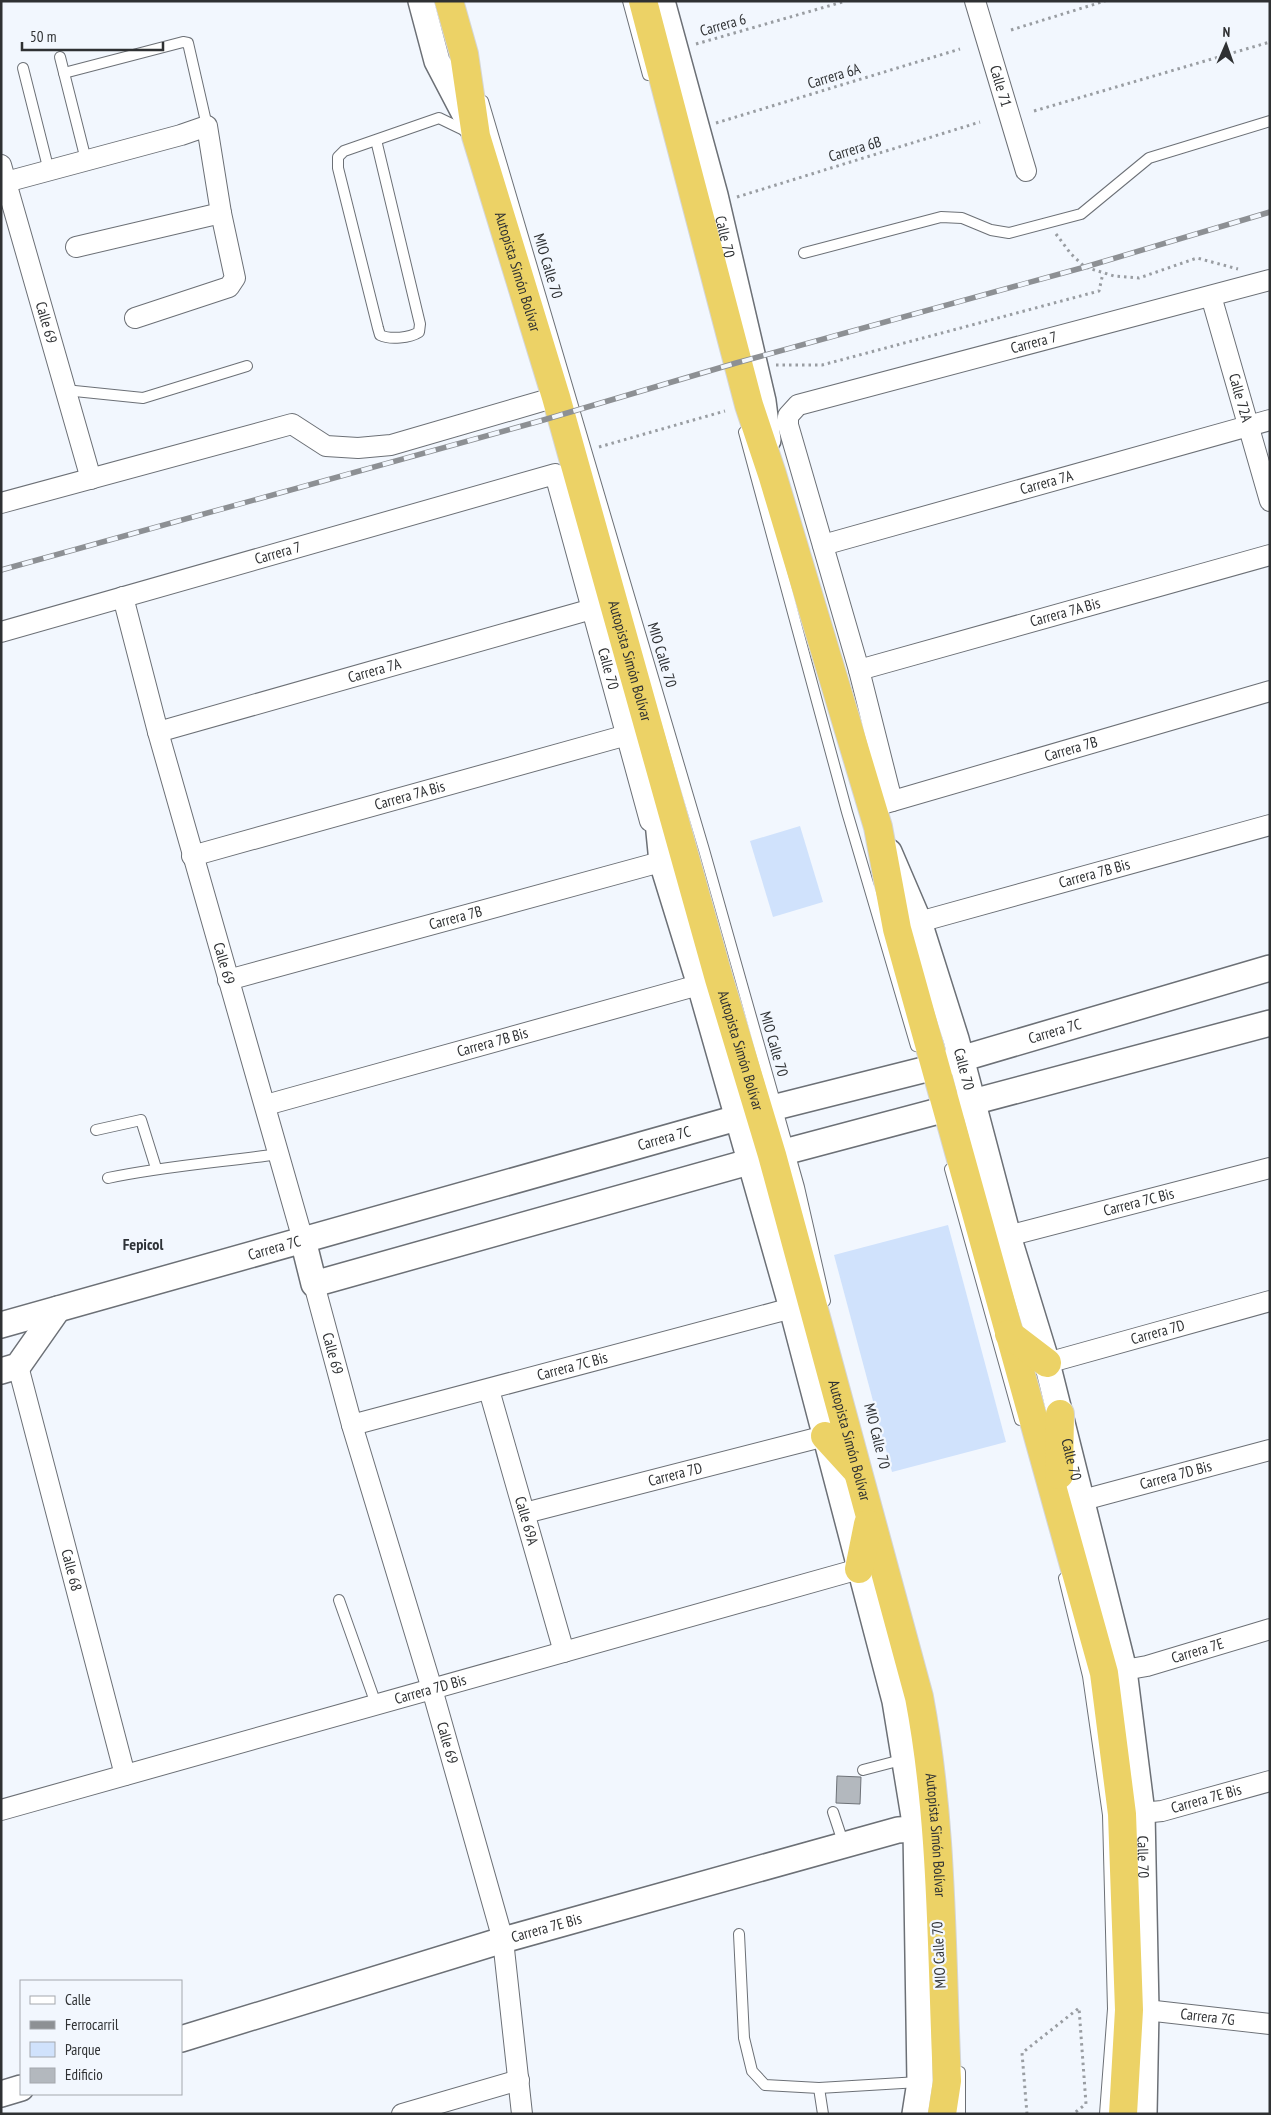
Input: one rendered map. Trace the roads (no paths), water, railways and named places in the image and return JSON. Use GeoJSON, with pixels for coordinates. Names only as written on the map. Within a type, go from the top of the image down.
{"type":"FeatureCollection","features":[{"type":"Feature","properties":{"kind":"highway","name":"Autopista Simón Bolívar"},"geometry":{"type":"LineString","coordinates":[[449,1],[464,54],[476,136],[556,397],[638,732],[673,859],[710,982],[757,1112],[770,1156],[859,1474],[878,1525],[918,1696],[930,1755],[936,1828],[947,2081],[942,2114]]}},
{"type":"Feature","properties":{"kind":"highway"},"geometry":{"type":"LineString","coordinates":[[643,1],[696,200],[736,363],[880,811],[897,929],[928,1071]]}},
{"type":"Feature","properties":{"kind":"highway","name":"Calle 70"},"geometry":{"type":"LineString","coordinates":[[928,1071],[945,1109]]}},
{"type":"Feature","properties":{"kind":"highway"},"geometry":{"type":"LineString","coordinates":[[945,1109],[1009,1334],[1071,1502]]}},
{"type":"Feature","properties":{"kind":"highway"},"geometry":{"type":"LineString","coordinates":[[1009,1334],[1046,1363]]}},
{"type":"Feature","properties":{"kind":"highway"},"geometry":{"type":"LineString","coordinates":[[1060,1414],[1071,1502],[1104,1673],[1122,1814],[1129,2010],[1123,2114]]}},
{"type":"Feature","properties":{"kind":"highway"},"geometry":{"type":"LineString","coordinates":[[825,1436],[859,1474]]}},
{"type":"Feature","properties":{"kind":"highway"},"geometry":{"type":"LineString","coordinates":[[860,1569],[878,1525]]}},
{"type":"Feature","properties":{"kind":"street"},"geometry":{"type":"LineString","coordinates":[[421,1],[437,61],[476,136]]}},
{"type":"Feature","properties":{"kind":"street","name":"Calle 70"},"geometry":{"type":"LineString","coordinates":[[662,1],[715,195],[764,401],[772,474]]}},
{"type":"Feature","properties":{"kind":"street","name":"Calle 71"},"geometry":{"type":"LineString","coordinates":[[975,1],[1026,171]]}},
{"type":"Feature","properties":{"kind":"street"},"geometry":{"type":"LineString","coordinates":[[4,173],[49,170],[207,126],[221,212],[235,278],[229,287],[135,318]]}},
{"type":"Feature","properties":{"kind":"street","name":"Calle 69"},"geometry":{"type":"LineString","coordinates":[[4,173],[91,479]]}},
{"type":"Feature","properties":{"kind":"street"},"geometry":{"type":"LineString","coordinates":[[76,247],[221,212]]}},
{"type":"Feature","properties":{"kind":"street","name":"Carrera 7"},"geometry":{"type":"LineString","coordinates":[[823,545],[788,426],[788,416],[798,405],[1270,280]]}},
{"type":"Feature","properties":{"kind":"street","name":"Calle 72A"},"geometry":{"type":"LineString","coordinates":[[1210,296],[1270,501]]}},
{"type":"Feature","properties":{"kind":"street"},"geometry":{"type":"LineString","coordinates":[[1,503],[292,424],[326,446],[358,448],[391,445],[556,397]]}},
{"type":"Feature","properties":{"kind":"street","name":"Carrera 7A"},"geometry":{"type":"LineString","coordinates":[[823,545],[1270,420]]}},
{"type":"Feature","properties":{"kind":"street","name":"Calle 70"},"geometry":{"type":"LineString","coordinates":[[555,474],[592,609],[638,732]]}},
{"type":"Feature","properties":{"kind":"street","name":"Carrera 7"},"geometry":{"type":"LineString","coordinates":[[1,632],[555,474]]}},
{"type":"Feature","properties":{"kind":"street"},"geometry":{"type":"LineString","coordinates":[[823,545],[859,670],[880,811]]}},
{"type":"Feature","properties":{"kind":"street","name":"Carrera 7A Bis"},"geometry":{"type":"LineString","coordinates":[[859,670],[1270,555]]}},
{"type":"Feature","properties":{"kind":"street","name":"Calle 69"},"geometry":{"type":"LineString","coordinates":[[123,597],[192,856],[266,1105],[352,1425],[432,1689],[503,1940],[522,2114]]}},
{"type":"Feature","properties":{"kind":"street","name":"Carrera 7A"},"geometry":{"type":"LineString","coordinates":[[158,732],[592,609]]}},
{"type":"Feature","properties":{"kind":"street","name":"Carrera 7B"},"geometry":{"type":"LineString","coordinates":[[880,811],[1270,691]]}},
{"type":"Feature","properties":{"kind":"street","name":"Carrera 7A Bis"},"geometry":{"type":"LineString","coordinates":[[192,856],[638,732]]}},
{"type":"Feature","properties":{"kind":"street","name":"Calle 70"},"geometry":{"type":"LineString","coordinates":[[880,811],[920,922],[962,1058],[945,1109],[1008,1236],[1060,1414]]}},
{"type":"Feature","properties":{"kind":"street","name":"Carrera 7B Bis"},"geometry":{"type":"LineString","coordinates":[[920,922],[1270,825]]}},
{"type":"Feature","properties":{"kind":"street","name":"Carrera 7B"},"geometry":{"type":"LineString","coordinates":[[228,980],[673,859]]}},
{"type":"Feature","properties":{"kind":"street","name":"Carrera 7C"},"geometry":{"type":"LineString","coordinates":[[1,1326],[757,1112],[928,1071],[962,1058],[1270,968]]}},
{"type":"Feature","properties":{"kind":"street","name":"Carrera 7B Bis"},"geometry":{"type":"LineString","coordinates":[[266,1105],[710,982]]}},
{"type":"Feature","properties":{"kind":"street"},"geometry":{"type":"LineString","coordinates":[[314,1284],[770,1156],[1270,1023]]}},
{"type":"Feature","properties":{"kind":"street"},"geometry":{"type":"LineString","coordinates":[[770,1156],[792,1308],[895,1701],[906,1759],[916,1829],[920,2082],[915,2114]]}},
{"type":"Feature","properties":{"kind":"street","name":"Carrera 7C Bis"},"geometry":{"type":"LineString","coordinates":[[1008,1236],[1270,1168]]}},
{"type":"Feature","properties":{"kind":"street","name":"Carrera 7D"},"geometry":{"type":"LineString","coordinates":[[1046,1363],[1270,1302]]}},
{"type":"Feature","properties":{"kind":"street","name":"Carrera 7C Bis"},"geometry":{"type":"LineString","coordinates":[[352,1425],[792,1308]]}},
{"type":"Feature","properties":{"kind":"street"},"geometry":{"type":"LineString","coordinates":[[10,1369],[58,1309]]}},
{"type":"Feature","properties":{"kind":"street","name":"Calle 68"},"geometry":{"type":"LineString","coordinates":[[10,1369],[125,1775]]}},
{"type":"Feature","properties":{"kind":"street","name":"Calle 69A"},"geometry":{"type":"LineString","coordinates":[[489,1390],[564,1652]]}},
{"type":"Feature","properties":{"kind":"street","name":"Carrera 7D"},"geometry":{"type":"LineString","coordinates":[[525,1513],[825,1436]]}},
{"type":"Feature","properties":{"kind":"street","name":"Carrera 7D Bis"},"geometry":{"type":"LineString","coordinates":[[1071,1502],[1270,1450]]}},
{"type":"Feature","properties":{"kind":"street","name":"Calle 70"},"geometry":{"type":"LineString","coordinates":[[1071,1502],[1124,1670],[1142,1813],[1146,2010],[1144,2114]]}},
{"type":"Feature","properties":{"kind":"street","name":"Carrera 7D Bis"},"geometry":{"type":"LineString","coordinates":[[1,1810],[860,1569]]}},
{"type":"Feature","properties":{"kind":"street","name":"Carrera 7E"},"geometry":{"type":"LineString","coordinates":[[1124,1670],[1147,1666],[1270,1629]]}},
{"type":"Feature","properties":{"kind":"street","name":"Carrera 7E Bis"},"geometry":{"type":"LineString","coordinates":[[1142,1813],[1162,1811],[1270,1781]]}},
{"type":"Feature","properties":{"kind":"street","name":"Carrera 7E Bis"},"geometry":{"type":"LineString","coordinates":[[182,2039],[503,1940],[898,1830],[916,1829]]}},
{"type":"Feature","properties":{"kind":"street","name":"Carrera 7G"},"geometry":{"type":"LineString","coordinates":[[1146,2010],[1270,2024]]}},
{"type":"Feature","properties":{"kind":"street"},"geometry":{"type":"LineString","coordinates":[[402,2114],[519,2080]]}},
{"type":"Feature","properties":{"kind":"street"},"geometry":{"type":"LineString","coordinates":[[1,2094],[20,2088]]}},
{"type":"Feature","properties":{"kind":"lane"},"geometry":{"type":"LineString","coordinates":[[628,1],[651,86]]}},
{"type":"Feature","properties":{"kind":"lane"},"geometry":{"type":"LineString","coordinates":[[64,73],[183,42],[188,43],[207,126]]}},
{"type":"Feature","properties":{"kind":"lane"},"geometry":{"type":"LineString","coordinates":[[60,57],[86,160]]}},
{"type":"Feature","properties":{"kind":"lane"},"geometry":{"type":"LineString","coordinates":[[22,68],[49,170]]}},
{"type":"Feature","properties":{"kind":"lane","name":"MIO Calle 70"},"geometry":{"type":"LineString","coordinates":[[478,79],[479,88],[570,393],[649,668],[668,724],[757,1112]]}},
{"type":"Feature","properties":{"kind":"lane"},"geometry":{"type":"LineString","coordinates":[[376,140],[420,324],[419,332],[414,335],[387,338],[380,334],[338,168],[338,157],[344,151],[439,118],[476,136]]}},
{"type":"Feature","properties":{"kind":"lane"},"geometry":{"type":"LineString","coordinates":[[804,253],[941,217],[962,218],[992,230],[1009,233],[1081,214],[1149,158],[1270,121]]}},
{"type":"Feature","properties":{"kind":"lane"},"geometry":{"type":"LineString","coordinates":[[65,390],[143,398],[247,366]]}},
{"type":"Feature","properties":{"kind":"lane"},"geometry":{"type":"LineString","coordinates":[[742,423],[847,812],[928,1071]]}},
{"type":"Feature","properties":{"kind":"lane"},"geometry":{"type":"LineString","coordinates":[[96,1130],[141,1120],[156,1168]]}},
{"type":"Feature","properties":{"kind":"lane"},"geometry":{"type":"LineString","coordinates":[[108,1178],[156,1168],[181,1168],[279,1154]]}},
{"type":"Feature","properties":{"kind":"lane"},"geometry":{"type":"LineString","coordinates":[[946,1155],[995,1337],[1023,1432]]}},
{"type":"Feature","properties":{"kind":"lane"},"geometry":{"type":"LineString","coordinates":[[770,1156],[799,1187],[827,1308]]}},
{"type":"Feature","properties":{"kind":"lane"},"geometry":{"type":"LineString","coordinates":[[878,1525],[908,1614]]}},
{"type":"Feature","properties":{"kind":"lane"},"geometry":{"type":"LineString","coordinates":[[1060,1563],[1088,1676],[1108,1815],[1113,2009],[1105,2114]]}},
{"type":"Feature","properties":{"kind":"lane"},"geometry":{"type":"LineString","coordinates":[[339,1600],[376,1704]]}},
{"type":"Feature","properties":{"kind":"lane"},"geometry":{"type":"LineString","coordinates":[[862,1770],[906,1759]]}},
{"type":"Feature","properties":{"kind":"lane"},"geometry":{"type":"LineString","coordinates":[[833,1812],[844,1845]]}},
{"type":"Feature","properties":{"kind":"lane"},"geometry":{"type":"LineString","coordinates":[[738,1934],[744,2038],[752,2071],[765,2085],[819,2088],[920,2082]]}},
{"type":"Feature","properties":{"kind":"lane"},"geometry":{"type":"LineString","coordinates":[[960,2061],[960,2114]]}},
{"type":"Feature","properties":{"kind":"lane"},"geometry":{"type":"LineString","coordinates":[[819,2088],[823,2114]]}},
{"type":"Feature","properties":{"kind":"railway"},"geometry":{"type":"LineString","coordinates":[[1,570],[540,421],[736,363],[1085,267],[1270,212]]}},
{"type":"Feature","properties":{"kind":"district","name":"Fepicol"},"geometry":{"type":"Point","coordinates":[143,1244]}}]}
